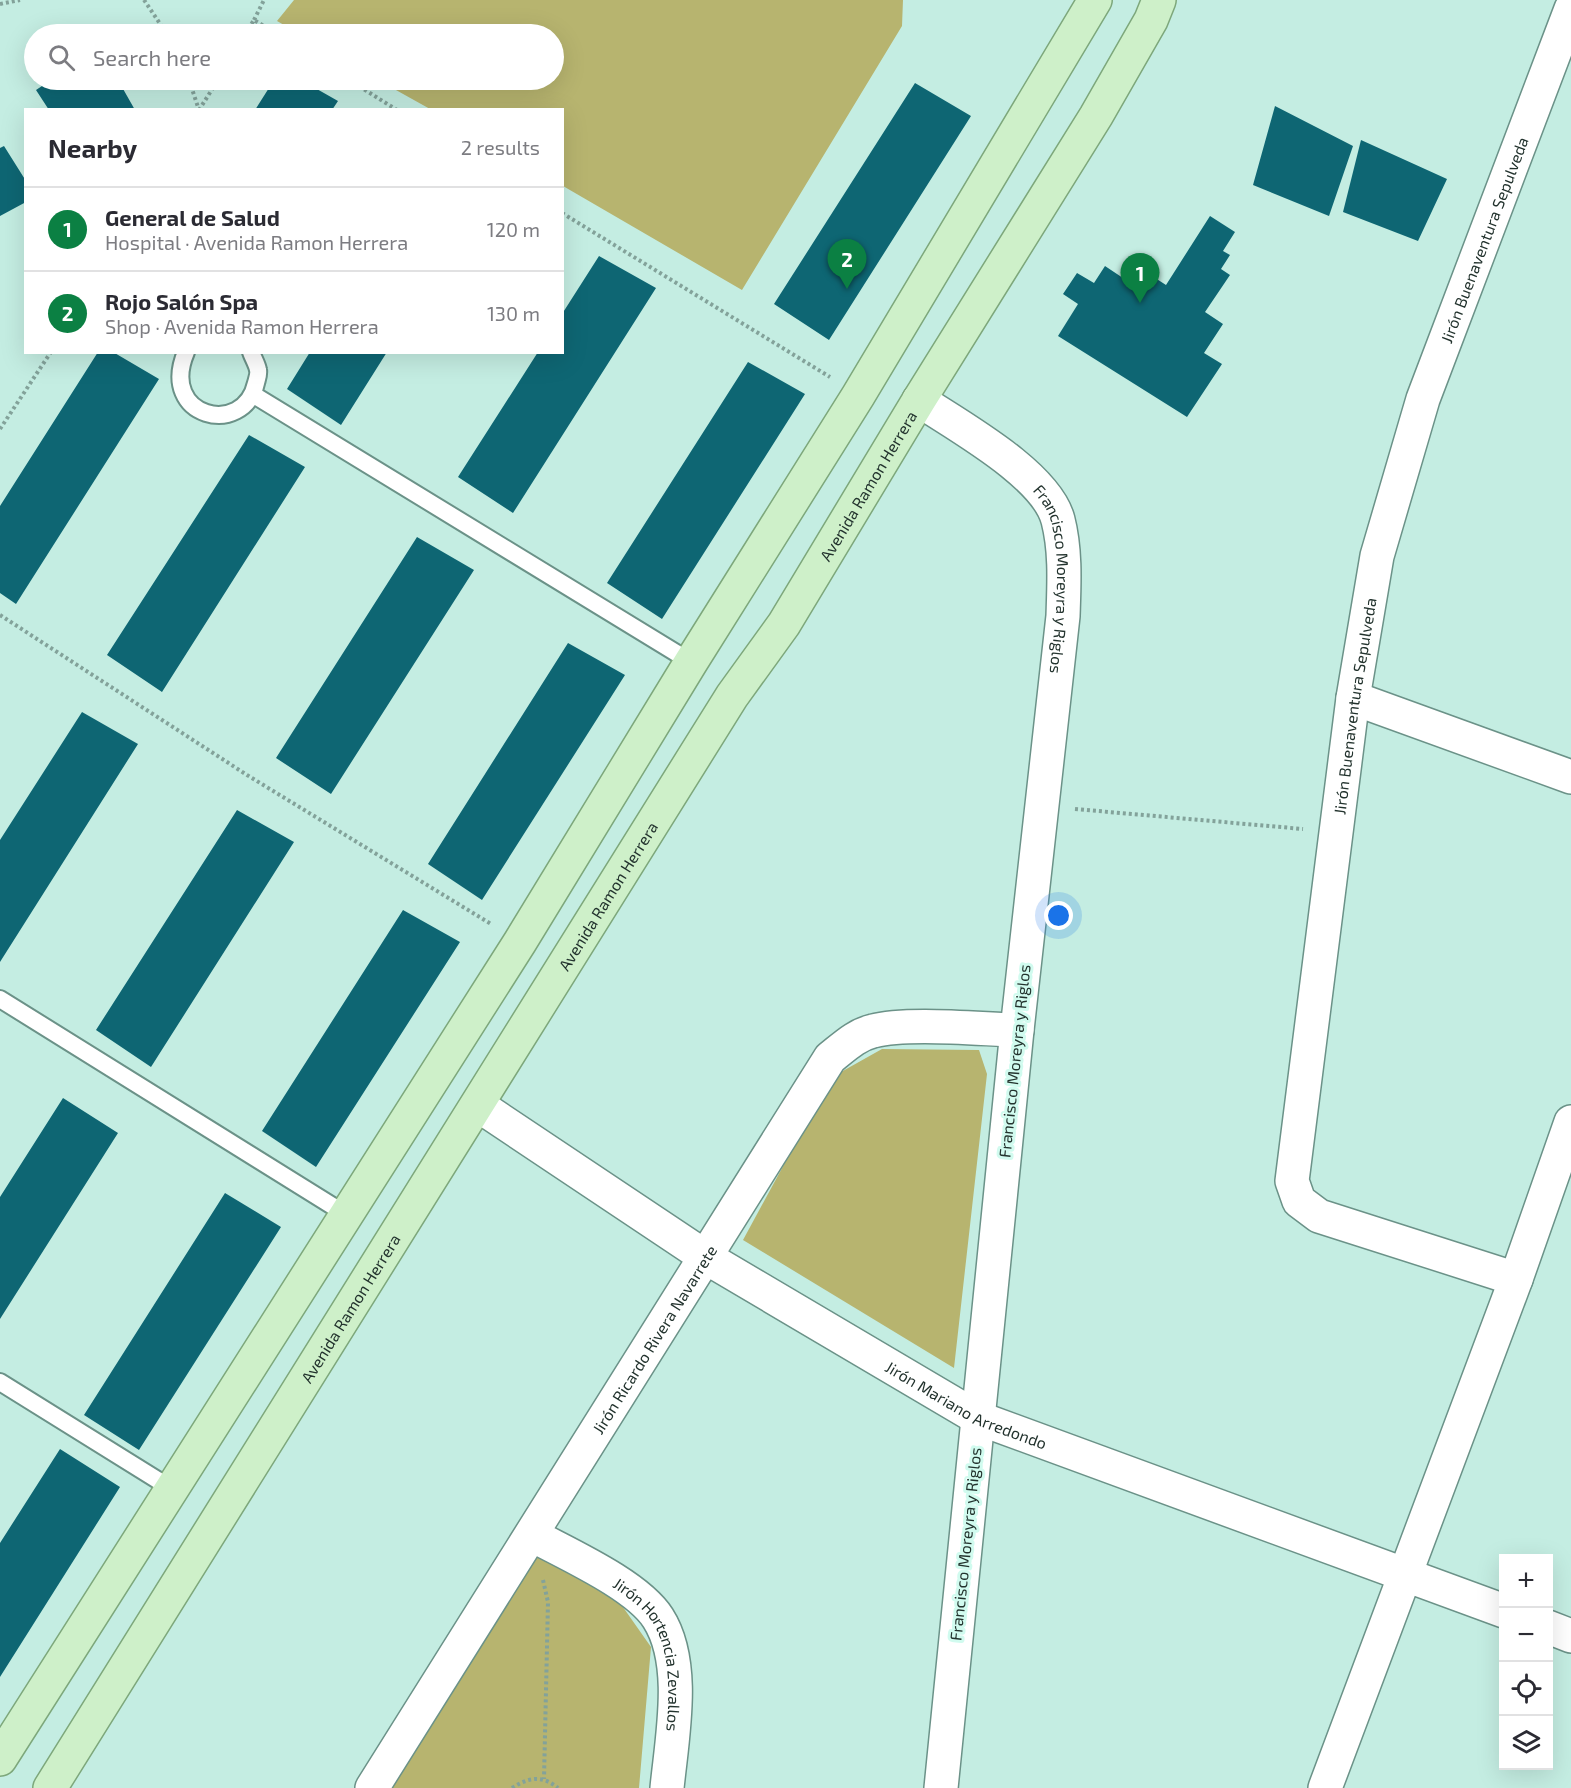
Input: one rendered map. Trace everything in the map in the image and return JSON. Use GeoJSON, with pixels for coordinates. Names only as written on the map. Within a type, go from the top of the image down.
{"type":"FeatureCollection","features":[{"type":"Feature","properties":{"kind":"main road"},"geometry":{"type":"LineString","coordinates":[[0,1759],[520,942],[690,662],[858,396],[1095,0]]}},
{"type":"Feature","properties":{"kind":"main road","name":"Avenida Ramon Herrera"},"geometry":{"type":"LineString","coordinates":[[50,1788],[732,696],[784,624],[919,400],[1096,116],[1151,20],[1159,0]]}},
{"type":"Feature","properties":{"kind":"street","name":"Jirón Buenaventura Sepulveda"},"geometry":{"type":"LineString","coordinates":[[1516,1279],[1319,1216],[1299,1201],[1292,1181],[1353,698],[1377,556],[1423,399],[1571,9]]}},
{"type":"Feature","properties":{"kind":"street","name":"Francisco Moreyra y Riglos"},"geometry":{"type":"LineString","coordinates":[[919,400],[1018,467],[1044,492],[1058,519],[1063,564],[1063,616],[1017,1030],[940,1788]]}},
{"type":"Feature","properties":{"kind":"street"},"geometry":{"type":"LineString","coordinates":[[1353,698],[1571,777]]}},
{"type":"Feature","properties":{"kind":"street","name":"Jirón Ricardo Rivera Navarrete"},"geometry":{"type":"LineString","coordinates":[[372,1788],[706,1258],[811,1084],[830,1058],[854,1038],[874,1030],[906,1028],[1017,1030]]}},
{"type":"Feature","properties":{"kind":"street","name":"Jirón Mariano Arredondo"},"geometry":{"type":"LineString","coordinates":[[478,1105],[706,1258],[978,1418],[1499,1610]]}},
{"type":"Feature","properties":{"kind":"street"},"geometry":{"type":"LineString","coordinates":[[1325,1788],[1403,1574],[1516,1279],[1571,1122]]}},
{"type":"Feature","properties":{"kind":"street","name":"Jirón Hortencia Zevallos"},"geometry":{"type":"LineString","coordinates":[[532,1535],[600,1572],[634,1594],[657,1616],[670,1643],[676,1696],[667,1788]]}},
{"type":"Feature","properties":{"kind":"street"},"geometry":{"type":"LineString","coordinates":[[1553,1630],[1571,1636]]}},
{"type":"Feature","properties":{"kind":"lane"},"geometry":{"type":"LineString","coordinates":[[185,354],[179,369],[180,388],[190,403],[205,413],[224,415],[242,408],[254,394],[259,371],[252,354]]}},
{"type":"Feature","properties":{"kind":"lane"},"geometry":{"type":"LineString","coordinates":[[254,394],[690,662]]}},
{"type":"Feature","properties":{"kind":"lane"},"geometry":{"type":"LineString","coordinates":[[0,999],[347,1215]]}},
{"type":"Feature","properties":{"kind":"lane"},"geometry":{"type":"LineString","coordinates":[[0,1382],[172,1489]]}},
{"type":"Feature","properties":{"kind":"path"},"geometry":{"type":"LineString","coordinates":[[0,3],[20,0]]}},
{"type":"Feature","properties":{"kind":"path"},"geometry":{"type":"LineString","coordinates":[[144,0],[160,24]]}},
{"type":"Feature","properties":{"kind":"path"},"geometry":{"type":"LineString","coordinates":[[251,24],[264,0]]}},
{"type":"Feature","properties":{"kind":"path"},"geometry":{"type":"LineString","coordinates":[[254,20],[261,24]]}},
{"type":"Feature","properties":{"kind":"path"},"geometry":{"type":"LineString","coordinates":[[192,90],[198,108]]}},
{"type":"Feature","properties":{"kind":"path"},"geometry":{"type":"LineString","coordinates":[[200,108],[212,90]]}},
{"type":"Feature","properties":{"kind":"path"},"geometry":{"type":"LineString","coordinates":[[365,90],[394,108]]}},
{"type":"Feature","properties":{"kind":"path"},"geometry":{"type":"LineString","coordinates":[[564,214],[858,396]]}},
{"type":"Feature","properties":{"kind":"path"},"geometry":{"type":"LineString","coordinates":[[0,429],[50,354]]}},
{"type":"Feature","properties":{"kind":"path"},"geometry":{"type":"LineString","coordinates":[[0,615],[247,775],[520,942]]}},
{"type":"Feature","properties":{"kind":"path"},"geometry":{"type":"LineString","coordinates":[[1041,806],[1336,832]]}},
{"type":"Feature","properties":{"kind":"path"},"geometry":{"type":"LineString","coordinates":[[532,1535],[548,1602],[544,1779]]}},
{"type":"Feature","properties":{"kind":"path"},"geometry":{"type":"LineString","coordinates":[[512,1788],[526,1779],[544,1779],[558,1788]]}},
{"type":"Feature","properties":{"kind":"shaded area"},"geometry":{"type":"Polygon","coordinates":[[[294,0],[903,0],[902,26],[742,290],[564,187],[564,108],[428,108],[396,90],[564,90],[564,24],[282,24],[277,21],[294,0]]]}},
{"type":"Feature","properties":{"kind":"shaded area"},"geometry":{"type":"Polygon","coordinates":[[[882,1049],[979,1050],[987,1074],[954,1368],[743,1240],[806,1124],[841,1072],[882,1049]]]}},
{"type":"Feature","properties":{"kind":"shaded area"},"geometry":{"type":"Polygon","coordinates":[[[534,1552],[618,1600],[651,1647],[639,1788],[390,1788],[534,1552]]]}},
{"type":"Feature","properties":{"kind":"building"},"geometry":{"type":"Polygon","coordinates":[[[915,83],[971,116],[829,340],[774,304],[915,83]]]}},
{"type":"Feature","properties":{"kind":"building"},"geometry":{"type":"Polygon","coordinates":[[[36,90],[124,90],[134,108],[48,108],[36,90]]]}},
{"type":"Feature","properties":{"kind":"building"},"geometry":{"type":"Polygon","coordinates":[[[268,90],[319,90],[338,101],[333,108],[256,108],[268,90]]]}},
{"type":"Feature","properties":{"kind":"building"},"geometry":{"type":"Polygon","coordinates":[[[1275,106],[1353,146],[1329,216],[1253,185],[1275,106]]]}},
{"type":"Feature","properties":{"kind":"building"},"geometry":{"type":"Polygon","coordinates":[[[1361,140],[1447,179],[1418,241],[1343,212],[1361,140]]]}},
{"type":"Feature","properties":{"kind":"building"},"geometry":{"type":"Polygon","coordinates":[[[4,146],[24,178],[24,203],[0,216],[0,148],[4,146]]]}},
{"type":"Feature","properties":{"kind":"building"},"geometry":{"type":"Polygon","coordinates":[[[1210,216],[1235,232],[1223,251],[1230,255],[1221,269],[1230,275],[1205,312],[1223,324],[1204,353],[1222,364],[1187,417],[1058,336],[1078,304],[1063,294],[1077,273],[1094,283],[1105,266],[1123,278],[1132,263],[1166,285],[1210,216]]]}},
{"type":"Feature","properties":{"kind":"building"},"geometry":{"type":"Polygon","coordinates":[[[599,256],[656,288],[513,513],[458,477],[537,354],[564,354],[564,311],[599,256]]]}},
{"type":"Feature","properties":{"kind":"building"},"geometry":{"type":"Polygon","coordinates":[[[97,354],[116,354],[159,379],[16,604],[0,593],[0,506],[97,354]]]}},
{"type":"Feature","properties":{"kind":"building"},"geometry":{"type":"Polygon","coordinates":[[[309,354],[386,354],[341,425],[287,389],[309,354]]]}},
{"type":"Feature","properties":{"kind":"building"},"geometry":{"type":"Polygon","coordinates":[[[748,362],[805,394],[662,619],[607,583],[748,362]]]}},
{"type":"Feature","properties":{"kind":"building"},"geometry":{"type":"Polygon","coordinates":[[[249,435],[305,467],[162,692],[107,655],[249,435]]]}},
{"type":"Feature","properties":{"kind":"building"},"geometry":{"type":"Polygon","coordinates":[[[417,537],[474,570],[331,794],[276,758],[417,537]]]}},
{"type":"Feature","properties":{"kind":"building"},"geometry":{"type":"Polygon","coordinates":[[[568,643],[625,675],[482,900],[428,864],[568,643]]]}},
{"type":"Feature","properties":{"kind":"building"},"geometry":{"type":"Polygon","coordinates":[[[82,712],[138,744],[0,962],[0,840],[82,712]]]}},
{"type":"Feature","properties":{"kind":"building"},"geometry":{"type":"Polygon","coordinates":[[[237,810],[294,842],[151,1067],[96,1030],[237,810]]]}},
{"type":"Feature","properties":{"kind":"building"},"geometry":{"type":"Polygon","coordinates":[[[403,910],[460,942],[316,1167],[262,1131],[403,910]]]}},
{"type":"Feature","properties":{"kind":"building"},"geometry":{"type":"Polygon","coordinates":[[[63,1098],[118,1133],[0,1319],[0,1197],[63,1098]]]}},
{"type":"Feature","properties":{"kind":"building"},"geometry":{"type":"Polygon","coordinates":[[[225,1193],[281,1227],[139,1450],[84,1415],[225,1193]]]}},
{"type":"Feature","properties":{"kind":"building"},"geometry":{"type":"Polygon","coordinates":[[[60,1449],[120,1487],[0,1677],[0,1543],[60,1449]]]}},
{"type":"Feature","properties":{"kind":"place","name":"Rojo Salón Spa"},"geometry":{"type":"Point","coordinates":[847,289]}},
{"type":"Feature","properties":{"kind":"place","name":"General de Salud"},"geometry":{"type":"Point","coordinates":[1140,303]}}]}
